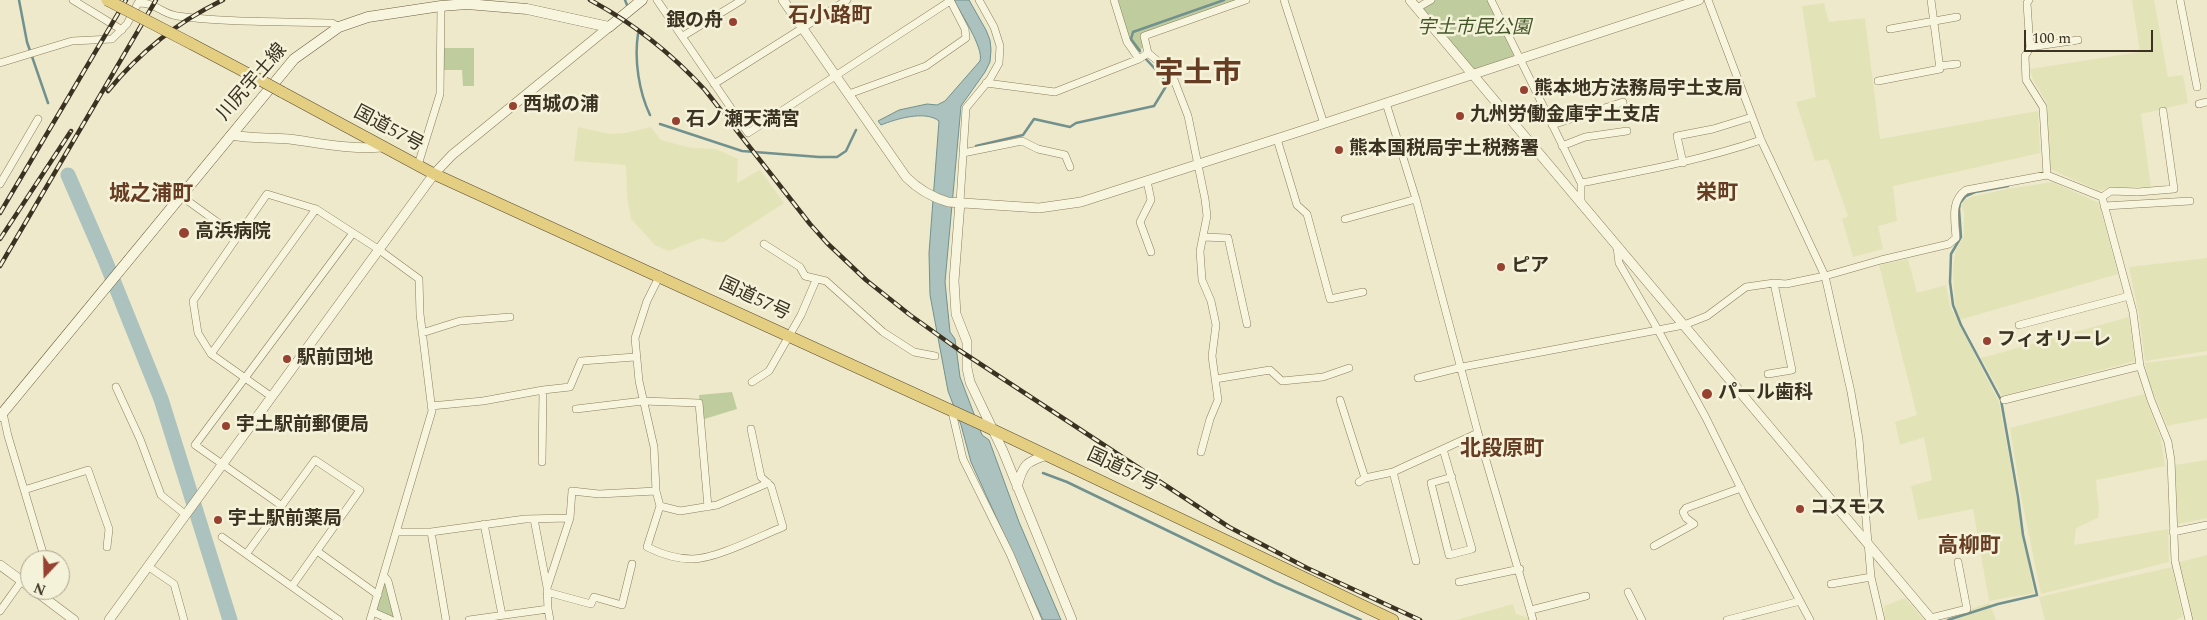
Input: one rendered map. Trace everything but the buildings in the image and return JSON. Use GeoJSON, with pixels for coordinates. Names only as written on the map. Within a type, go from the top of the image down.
{"type":"FeatureCollection","features":[{"type":"Feature","properties":{"kind":"highway","name":"国道57号"},"geometry":{"type":"LineString","coordinates":[[107,0],[434,174],[660,275],[952,412],[988,427],[1393,620]]}},
{"type":"Feature","properties":{"kind":"main road"},"geometry":{"type":"LineString","coordinates":[[609,27],[642,0]]}},
{"type":"Feature","properties":{"kind":"main road","name":"川尻宇土線"},"geometry":{"type":"LineString","coordinates":[[1,414],[294,59],[339,27],[368,17],[467,4],[527,8],[609,27]]}},
{"type":"Feature","properties":{"kind":"street"},"geometry":{"type":"LineString","coordinates":[[73,0],[122,30]]}},
{"type":"Feature","properties":{"kind":"street"},"geometry":{"type":"LineString","coordinates":[[656,0],[683,36],[748,133],[950,0],[966,29],[966,38],[926,66],[849,94]]}},
{"type":"Feature","properties":{"kind":"street"},"geometry":{"type":"LineString","coordinates":[[683,36],[742,0]]}},
{"type":"Feature","properties":{"kind":"street"},"geometry":{"type":"LineString","coordinates":[[783,0],[906,178],[919,190],[934,198],[948,202],[1039,208],[1081,202],[1699,0]]}},
{"type":"Feature","properties":{"kind":"street"},"geometry":{"type":"LineString","coordinates":[[714,84],[802,27],[848,0]]}},
{"type":"Feature","properties":{"kind":"street"},"geometry":{"type":"LineString","coordinates":[[979,0],[994,27],[1000,46],[999,63],[966,108],[954,281],[956,314],[967,342],[967,368],[970,382],[988,427],[1017,487],[1070,620]]}},
{"type":"Feature","properties":{"kind":"street"},"geometry":{"type":"LineString","coordinates":[[1114,0],[1126,42],[1139,59]]}},
{"type":"Feature","properties":{"kind":"street"},"geometry":{"type":"LineString","coordinates":[[1201,452],[1210,419],[1218,400],[1212,356],[1216,325],[1211,301],[1202,280],[1200,251],[1207,216],[1199,164],[1188,116],[1170,72],[1148,53],[1144,36],[1246,0]]}},
{"type":"Feature","properties":{"kind":"street"},"geometry":{"type":"LineString","coordinates":[[1284,0],[1324,124]]}},
{"type":"Feature","properties":{"kind":"street"},"geometry":{"type":"LineString","coordinates":[[1410,0],[1931,619],[1967,609],[1958,562]]}},
{"type":"Feature","properties":{"kind":"street"},"geometry":{"type":"LineString","coordinates":[[1417,8],[1431,0]]}},
{"type":"Feature","properties":{"kind":"street"},"geometry":{"type":"LineString","coordinates":[[1491,0],[1581,183],[1581,204]]}},
{"type":"Feature","properties":{"kind":"street"},"geometry":{"type":"LineString","coordinates":[[1708,0],[1761,140],[1825,276],[1851,392],[1859,439],[1870,545],[1871,577],[1881,620]]}},
{"type":"Feature","properties":{"kind":"street"},"geometry":{"type":"LineString","coordinates":[[1878,81],[1940,69],[1931,0]]}},
{"type":"Feature","properties":{"kind":"street"},"geometry":{"type":"LineString","coordinates":[[2029,0],[2027,3],[2030,46],[2025,56],[2026,80],[2043,107],[2047,175]]}},
{"type":"Feature","properties":{"kind":"street"},"geometry":{"type":"LineString","coordinates":[[2180,0],[2197,86]]}},
{"type":"Feature","properties":{"kind":"street"},"geometry":{"type":"LineString","coordinates":[[0,63],[72,41],[112,39],[122,30],[138,2],[149,3],[174,15],[263,22],[332,23],[339,27]]}},
{"type":"Feature","properties":{"kind":"street"},"geometry":{"type":"LineString","coordinates":[[418,165],[440,94],[441,6]]}},
{"type":"Feature","properties":{"kind":"street"},"geometry":{"type":"LineString","coordinates":[[1890,30],[1957,17]]}},
{"type":"Feature","properties":{"kind":"street"},"geometry":{"type":"LineString","coordinates":[[109,620],[434,174],[452,155],[609,27]]}},
{"type":"Feature","properties":{"kind":"street"},"geometry":{"type":"LineString","coordinates":[[2030,46],[2078,40]]}},
{"type":"Feature","properties":{"kind":"street"},"geometry":{"type":"LineString","coordinates":[[986,82],[1055,92],[1139,59],[1148,53]]}},
{"type":"Feature","properties":{"kind":"street"},"geometry":{"type":"LineString","coordinates":[[1939,66],[1957,64]]}},
{"type":"Feature","properties":{"kind":"street"},"geometry":{"type":"LineString","coordinates":[[1552,125],[1622,102]]}},
{"type":"Feature","properties":{"kind":"street"},"geometry":{"type":"LineString","coordinates":[[2199,104],[2207,102]]}},
{"type":"Feature","properties":{"kind":"street"},"geometry":{"type":"LineString","coordinates":[[1386,103],[1416,199],[1478,432],[1520,570],[1533,620]]}},
{"type":"Feature","properties":{"kind":"street"},"geometry":{"type":"LineString","coordinates":[[2102,197],[2111,191],[2138,192],[2174,189],[2163,111]]}},
{"type":"Feature","properties":{"kind":"street"},"geometry":{"type":"LineString","coordinates":[[1682,163],[1677,136],[1713,129],[1752,117]]}},
{"type":"Feature","properties":{"kind":"street"},"geometry":{"type":"LineString","coordinates":[[0,184],[38,119]]}},
{"type":"Feature","properties":{"kind":"street"},"geometry":{"type":"LineString","coordinates":[[1562,146],[1585,137],[1627,131]]}},
{"type":"Feature","properties":{"kind":"street"},"geometry":{"type":"LineString","coordinates":[[231,135],[245,138],[288,139],[361,149],[382,147]]}},
{"type":"Feature","properties":{"kind":"street"},"geometry":{"type":"LineString","coordinates":[[1277,139],[1297,205],[1307,214],[1330,299],[1363,292]]}},
{"type":"Feature","properties":{"kind":"street"},"geometry":{"type":"LineString","coordinates":[[1581,183],[1682,163],[1761,140]]}},
{"type":"Feature","properties":{"kind":"street"},"geometry":{"type":"LineString","coordinates":[[963,153],[1022,141],[1038,149],[1065,155],[1070,168]]}},
{"type":"Feature","properties":{"kind":"street"},"geometry":{"type":"LineString","coordinates":[[1418,378],[1462,367],[1684,325],[1707,316],[1746,287],[1774,283],[1786,284],[1825,276],[1949,244],[1956,238],[1954,205],[1959,195],[1966,190],[2047,175],[2102,197]]}},
{"type":"Feature","properties":{"kind":"street"},"geometry":{"type":"LineString","coordinates":[[1147,181],[1151,200],[1140,222],[1151,252]]}},
{"type":"Feature","properties":{"kind":"street"},"geometry":{"type":"LineString","coordinates":[[272,397],[211,354],[198,333],[193,301],[267,194],[316,209],[378,249],[419,279],[422,333],[432,410],[398,532],[370,620]]}},
{"type":"Feature","properties":{"kind":"street"},"geometry":{"type":"LineString","coordinates":[[181,196],[238,237]]}},
{"type":"Feature","properties":{"kind":"street"},"geometry":{"type":"LineString","coordinates":[[2102,197],[2129,296],[2140,366],[2150,400],[2164,430],[2169,451],[2175,561],[2189,620]]}},
{"type":"Feature","properties":{"kind":"street"},"geometry":{"type":"LineString","coordinates":[[1345,219],[1416,199]]}},
{"type":"Feature","properties":{"kind":"street"},"geometry":{"type":"LineString","coordinates":[[2104,206],[2190,201]]}},
{"type":"Feature","properties":{"kind":"street"},"geometry":{"type":"LineString","coordinates":[[211,354],[316,209]]}},
{"type":"Feature","properties":{"kind":"street"},"geometry":{"type":"LineString","coordinates":[[282,506],[195,445],[353,233]]}},
{"type":"Feature","properties":{"kind":"street"},"geometry":{"type":"LineString","coordinates":[[1203,237],[1228,238],[1247,324]]}},
{"type":"Feature","properties":{"kind":"street"},"geometry":{"type":"LineString","coordinates":[[764,244],[800,267],[805,276],[826,281],[883,332],[914,352],[934,356]]}},
{"type":"Feature","properties":{"kind":"street"},"geometry":{"type":"LineString","coordinates":[[1617,246],[1619,263],[1706,418],[1810,620]]}},
{"type":"Feature","properties":{"kind":"street"},"geometry":{"type":"LineString","coordinates":[[660,275],[647,301],[634,338],[635,357],[643,401],[654,447],[656,491],[660,506],[647,547],[666,556],[692,559],[711,556],[783,527],[771,486],[760,476],[751,429]]}},
{"type":"Feature","properties":{"kind":"street"},"geometry":{"type":"LineString","coordinates":[[752,382],[769,370],[790,336],[816,280]]}},
{"type":"Feature","properties":{"kind":"street"},"geometry":{"type":"LineString","coordinates":[[1768,374],[1792,370],[1774,283]]}},
{"type":"Feature","properties":{"kind":"street"},"geometry":{"type":"LineString","coordinates":[[2019,325],[2129,296]]}},
{"type":"Feature","properties":{"kind":"street"},"geometry":{"type":"LineString","coordinates":[[422,333],[460,321],[510,317]]}},
{"type":"Feature","properties":{"kind":"street"},"geometry":{"type":"LineString","coordinates":[[431,406],[570,387],[581,361],[635,357]]}},
{"type":"Feature","properties":{"kind":"street"},"geometry":{"type":"LineString","coordinates":[[2004,400],[2140,366]]}},
{"type":"Feature","properties":{"kind":"street"},"geometry":{"type":"LineString","coordinates":[[1215,379],[1270,370],[1282,381],[1323,377],[1349,368]]}},
{"type":"Feature","properties":{"kind":"street"},"geometry":{"type":"LineString","coordinates":[[116,387],[140,439],[161,495],[186,515]]}},
{"type":"Feature","properties":{"kind":"street"},"geometry":{"type":"LineString","coordinates":[[542,462],[543,390]]}},
{"type":"Feature","properties":{"kind":"street"},"geometry":{"type":"LineString","coordinates":[[1340,400],[1362,480],[1393,472],[1478,432]]}},
{"type":"Feature","properties":{"kind":"street"},"geometry":{"type":"LineString","coordinates":[[576,409],[643,401],[699,403],[708,507]]}},
{"type":"Feature","properties":{"kind":"street"},"geometry":{"type":"LineString","coordinates":[[952,412],[963,459],[1010,554],[1038,620]]}},
{"type":"Feature","properties":{"kind":"street"},"geometry":{"type":"LineString","coordinates":[[1,414],[42,550]]}},
{"type":"Feature","properties":{"kind":"street"},"geometry":{"type":"LineString","coordinates":[[1443,449],[1452,477],[1472,549],[1449,555],[1431,483],[1452,477]]}},
{"type":"Feature","properties":{"kind":"street"},"geometry":{"type":"LineString","coordinates":[[1017,487],[1021,470],[1028,462],[1047,455]]}},
{"type":"Feature","properties":{"kind":"street"},"geometry":{"type":"LineString","coordinates":[[246,553],[316,460],[360,490],[292,586]]}},
{"type":"Feature","properties":{"kind":"street"},"geometry":{"type":"LineString","coordinates":[[24,490],[88,470],[109,529],[107,547]]}},
{"type":"Feature","properties":{"kind":"street"},"geometry":{"type":"LineString","coordinates":[[1393,472],[1416,561]]}},
{"type":"Feature","properties":{"kind":"street"},"geometry":{"type":"LineString","coordinates":[[660,506],[680,511],[708,507],[768,483]]}},
{"type":"Feature","properties":{"kind":"street"},"geometry":{"type":"LineString","coordinates":[[1654,546],[1694,524],[1686,518],[1683,512],[1686,508],[1741,488]]}},
{"type":"Feature","properties":{"kind":"street"},"geometry":{"type":"LineString","coordinates":[[547,590],[570,518],[572,491],[599,494],[656,491]]}},
{"type":"Feature","properties":{"kind":"street"},"geometry":{"type":"LineString","coordinates":[[398,532],[431,532],[484,524],[534,519],[570,518]]}},
{"type":"Feature","properties":{"kind":"street"},"geometry":{"type":"LineString","coordinates":[[534,519],[547,590],[550,620]]}},
{"type":"Feature","properties":{"kind":"street"},"geometry":{"type":"LineString","coordinates":[[484,524],[502,615]]}},
{"type":"Feature","properties":{"kind":"street"},"geometry":{"type":"LineString","coordinates":[[2173,532],[2207,525]]}},
{"type":"Feature","properties":{"kind":"street"},"geometry":{"type":"LineString","coordinates":[[431,532],[446,620]]}},
{"type":"Feature","properties":{"kind":"street"},"geometry":{"type":"LineString","coordinates":[[222,537],[339,620]]}},
{"type":"Feature","properties":{"kind":"street"},"geometry":{"type":"LineString","coordinates":[[317,551],[378,596]]}},
{"type":"Feature","properties":{"kind":"street"},"geometry":{"type":"LineString","coordinates":[[547,590],[591,604],[594,597],[622,605],[632,564]]}},
{"type":"Feature","properties":{"kind":"street"},"geometry":{"type":"LineString","coordinates":[[0,565],[20,579]]}},
{"type":"Feature","properties":{"kind":"street"},"geometry":{"type":"LineString","coordinates":[[149,567],[174,584],[184,620]]}},
{"type":"Feature","properties":{"kind":"street"},"geometry":{"type":"LineString","coordinates":[[1459,582],[1520,570]]}},
{"type":"Feature","properties":{"kind":"street"},"geometry":{"type":"LineString","coordinates":[[384,576],[388,581],[398,620]]}},
{"type":"Feature","properties":{"kind":"street"},"geometry":{"type":"LineString","coordinates":[[1831,584],[1871,577]]}},
{"type":"Feature","properties":{"kind":"street"},"geometry":{"type":"LineString","coordinates":[[0,611],[20,583]]}},
{"type":"Feature","properties":{"kind":"street"},"geometry":{"type":"LineString","coordinates":[[1628,592],[1642,620]]}},
{"type":"Feature","properties":{"kind":"street"},"geometry":{"type":"LineString","coordinates":[[1531,610],[1586,596]]}},
{"type":"Feature","properties":{"kind":"street"},"geometry":{"type":"LineString","coordinates":[[47,600],[74,620]]}},
{"type":"Feature","properties":{"kind":"street"},"geometry":{"type":"LineString","coordinates":[[1727,620],[1800,601]]}},
{"type":"Feature","properties":{"kind":"street"},"geometry":{"type":"LineString","coordinates":[[469,620],[548,609]]}},
{"type":"Feature","properties":{"kind":"street"},"geometry":{"type":"LineString","coordinates":[[373,612],[391,620]]}},
{"type":"Feature","properties":{"kind":"green space"},"geometry":{"type":"Polygon","coordinates":[[[1118,0],[1239,0],[1142,35],[1143,47],[1140,51],[1135,49],[1129,38],[1118,0]]]}},
{"type":"Feature","properties":{"kind":"green space","name":"宇土市民公園"},"geometry":{"type":"Polygon","coordinates":[[[1431,0],[1491,0],[1521,58],[1474,74],[1417,8],[1431,0]]]}},
{"type":"Feature","properties":{"kind":"green space"},"geometry":{"type":"Polygon","coordinates":[[[2132,0],[2154,0],[2168,77],[2183,75],[2188,103],[2141,114],[2151,187],[2112,187],[2099,191],[2050,169],[2047,103],[2033,80],[2030,69],[2140,52],[2132,0]]]}},
{"type":"Feature","properties":{"kind":"green space"},"geometry":{"type":"Polygon","coordinates":[[[1824,3],[1829,22],[1865,18],[1880,139],[2038,111],[2040,153],[1893,186],[1897,221],[1878,226],[1883,249],[1853,257],[1842,219],[1848,216],[1828,159],[1815,161],[1796,102],[1816,97],[1802,6],[1824,3]]]}},
{"type":"Feature","properties":{"kind":"green space"},"geometry":{"type":"Polygon","coordinates":[[[441,48],[474,48],[474,86],[463,86],[462,70],[441,70],[441,48]]]}},
{"type":"Feature","properties":{"kind":"green space"},"geometry":{"type":"Polygon","coordinates":[[[578,127],[610,134],[625,133],[651,127],[661,140],[692,148],[716,149],[738,159],[737,183],[760,170],[784,203],[724,242],[702,238],[669,251],[655,245],[631,219],[627,196],[626,165],[574,161],[578,127]]]}},
{"type":"Feature","properties":{"kind":"green space"},"geometry":{"type":"Polygon","coordinates":[[[2053,182],[2099,203],[2118,274],[1959,320],[1955,304],[1953,271],[1955,252],[1964,236],[1964,212],[1960,203],[1971,197],[2053,182]]]}},
{"type":"Feature","properties":{"kind":"green space"},"geometry":{"type":"Polygon","coordinates":[[[2207,258],[2207,351],[2145,361],[2139,315],[2129,267],[2207,258]]]}},
{"type":"Feature","properties":{"kind":"green space"},"geometry":{"type":"Polygon","coordinates":[[[1908,259],[1917,293],[1946,285],[1950,306],[1999,402],[2034,593],[1989,601],[1973,509],[1918,520],[1911,486],[1932,480],[1924,437],[1900,445],[1895,422],[1917,415],[1879,265],[1908,259]]]}},
{"type":"Feature","properties":{"kind":"green space"},"geometry":{"type":"Polygon","coordinates":[[[2129,317],[2135,361],[2002,396],[1981,358],[2129,317]]]}},
{"type":"Feature","properties":{"kind":"green space"},"geometry":{"type":"Polygon","coordinates":[[[2207,355],[2207,418],[2167,426],[2148,380],[2145,363],[2207,355]]]}},
{"type":"Feature","properties":{"kind":"green space"},"geometry":{"type":"Polygon","coordinates":[[[732,392],[737,409],[701,420],[699,395],[732,392]]]}},
{"type":"Feature","properties":{"kind":"green space"},"geometry":{"type":"Polygon","coordinates":[[[2144,394],[2161,439],[2165,466],[2096,480],[2098,518],[2076,528],[2074,545],[2168,529],[2169,562],[2041,594],[2021,496],[2010,428],[2144,394]]]}},
{"type":"Feature","properties":{"kind":"green space"},"geometry":{"type":"Polygon","coordinates":[[[2207,460],[2207,518],[2178,524],[2174,465],[2207,460]]]}},
{"type":"Feature","properties":{"kind":"green space"},"geometry":{"type":"Polygon","coordinates":[[[2207,555],[2207,620],[2192,620],[2179,562],[2207,555]]]}},
{"type":"Feature","properties":{"kind":"green space"},"geometry":{"type":"Polygon","coordinates":[[[2172,567],[2183,617],[2175,620],[2045,620],[2039,597],[2172,567]]]}},
{"type":"Feature","properties":{"kind":"green space"},"geometry":{"type":"Polygon","coordinates":[[[384,576],[398,620],[391,620],[373,612],[384,576]]]}},
{"type":"Feature","properties":{"kind":"green space"},"geometry":{"type":"Polygon","coordinates":[[[1905,598],[1924,620],[1885,620],[1884,606],[1905,598]]]}},
{"type":"Feature","properties":{"kind":"green space"},"geometry":{"type":"Polygon","coordinates":[[[1989,603],[1996,620],[1945,620],[1944,618],[1989,603]]]}},
{"type":"Feature","properties":{"kind":"green space"},"geometry":{"type":"Polygon","coordinates":[[[1513,604],[1516,614],[1531,620],[1456,620],[1513,604]]]}},
{"type":"Feature","properties":{"kind":"water"},"geometry":{"type":"Polygon","coordinates":[[[954,0],[969,0],[986,30],[991,50],[990,62],[985,72],[961,106],[945,282],[950,332],[955,339],[960,377],[982,435],[989,440],[1019,522],[1061,620],[1043,620],[971,462],[961,425],[948,391],[930,295],[929,253],[939,121],[926,116],[918,116],[902,118],[881,125],[878,121],[899,110],[927,104],[937,105],[945,101],[980,61],[979,48],[954,0]]]}},
{"type":"Feature","properties":{"kind":"waterway"},"geometry":{"type":"LineString","coordinates":[[19,0],[27,42],[48,103]]}},
{"type":"Feature","properties":{"kind":"waterway"},"geometry":{"type":"LineString","coordinates":[[625,0],[627,5]]}},
{"type":"Feature","properties":{"kind":"waterway"},"geometry":{"type":"LineString","coordinates":[[1140,51],[1131,39],[1133,32],[1224,0]]}},
{"type":"Feature","properties":{"kind":"waterway"},"geometry":{"type":"LineString","coordinates":[[638,34],[638,76],[650,115]]}},
{"type":"Feature","properties":{"kind":"waterway"},"geometry":{"type":"LineString","coordinates":[[976,146],[1023,135],[1034,119],[1070,127],[1076,123],[1154,106],[1168,83],[1145,58]]}},
{"type":"Feature","properties":{"kind":"waterway"},"geometry":{"type":"LineString","coordinates":[[660,124],[742,151],[819,157],[837,157],[846,151],[856,130]]}},
{"type":"Feature","properties":{"kind":"waterway"},"geometry":{"type":"LineString","coordinates":[[68,175],[105,260],[161,399],[230,620]]}},
{"type":"Feature","properties":{"kind":"waterway"},"geometry":{"type":"LineString","coordinates":[[1948,620],[1998,604],[2037,595],[2023,535],[2001,400],[1961,325],[1953,305],[1950,282],[1951,254],[1961,237],[1960,203],[1966,196],[1975,192],[2008,186]]}},
{"type":"Feature","properties":{"kind":"waterway"},"geometry":{"type":"LineString","coordinates":[[1043,473],[1067,482],[1276,583],[1361,620]]}},
{"type":"Feature","properties":{"kind":"railway"},"geometry":{"type":"LineString","coordinates":[[0,213],[126,0]]}},
{"type":"Feature","properties":{"kind":"railway"},"geometry":{"type":"LineString","coordinates":[[0,266],[156,0]]}},
{"type":"Feature","properties":{"kind":"railway"},"geometry":{"type":"LineString","coordinates":[[108,91],[146,51],[161,39],[175,28],[223,0]]}},
{"type":"Feature","properties":{"kind":"railway"},"geometry":{"type":"LineString","coordinates":[[590,0],[637,29],[692,77],[705,90],[827,243],[866,280],[910,315],[959,350],[1229,527],[1307,568],[1420,620]]}},
{"type":"Feature","properties":{"kind":"railway"},"geometry":{"type":"LineString","coordinates":[[0,239],[71,131]]}},
{"type":"Feature","properties":{"kind":"place","name":"銀の舟"},"geometry":{"type":"Point","coordinates":[733,22]}},
{"type":"Feature","properties":{"kind":"place","name":"熊本地方法務局宇土支局"},"geometry":{"type":"Point","coordinates":[1524,90]}},
{"type":"Feature","properties":{"kind":"place","name":"西城の浦"},"geometry":{"type":"Point","coordinates":[513,106]}},
{"type":"Feature","properties":{"kind":"place","name":"九州労働金庫宇土支店"},"geometry":{"type":"Point","coordinates":[1460,116]}},
{"type":"Feature","properties":{"kind":"place","name":"石ノ瀬天満宮"},"geometry":{"type":"Point","coordinates":[676,121]}},
{"type":"Feature","properties":{"kind":"place","name":"熊本国税局宇土税務署"},"geometry":{"type":"Point","coordinates":[1339,150]}},
{"type":"Feature","properties":{"kind":"place","name":"高浜病院"},"geometry":{"type":"Point","coordinates":[184,233]}},
{"type":"Feature","properties":{"kind":"place","name":"ピア"},"geometry":{"type":"Point","coordinates":[1501,267]}},
{"type":"Feature","properties":{"kind":"place","name":"フィオリーレ"},"geometry":{"type":"Point","coordinates":[1987,341]}},
{"type":"Feature","properties":{"kind":"place","name":"駅前団地"},"geometry":{"type":"Point","coordinates":[287,359]}},
{"type":"Feature","properties":{"kind":"place","name":"パール歯科"},"geometry":{"type":"Point","coordinates":[1707,394]}},
{"type":"Feature","properties":{"kind":"place","name":"宇土駅前郵便局"},"geometry":{"type":"Point","coordinates":[226,426]}},
{"type":"Feature","properties":{"kind":"place","name":"コスモス"},"geometry":{"type":"Point","coordinates":[1800,509]}},
{"type":"Feature","properties":{"kind":"place","name":"宇土駅前薬局"},"geometry":{"type":"Point","coordinates":[218,520]}},
{"type":"Feature","properties":{"kind":"district","name":"石小路町"},"geometry":{"type":"Point","coordinates":[830,18]}},
{"type":"Feature","properties":{"kind":"district","name":"宇土市"},"geometry":{"type":"Point","coordinates":[1198,76]}},
{"type":"Feature","properties":{"kind":"district","name":"栄町"},"geometry":{"type":"Point","coordinates":[1717,195]}},
{"type":"Feature","properties":{"kind":"district","name":"城之浦町"},"geometry":{"type":"Point","coordinates":[151,196]}},
{"type":"Feature","properties":{"kind":"district","name":"北段原町"},"geometry":{"type":"Point","coordinates":[1502,451]}},
{"type":"Feature","properties":{"kind":"district","name":"高柳町"},"geometry":{"type":"Point","coordinates":[1969,548]}}]}
